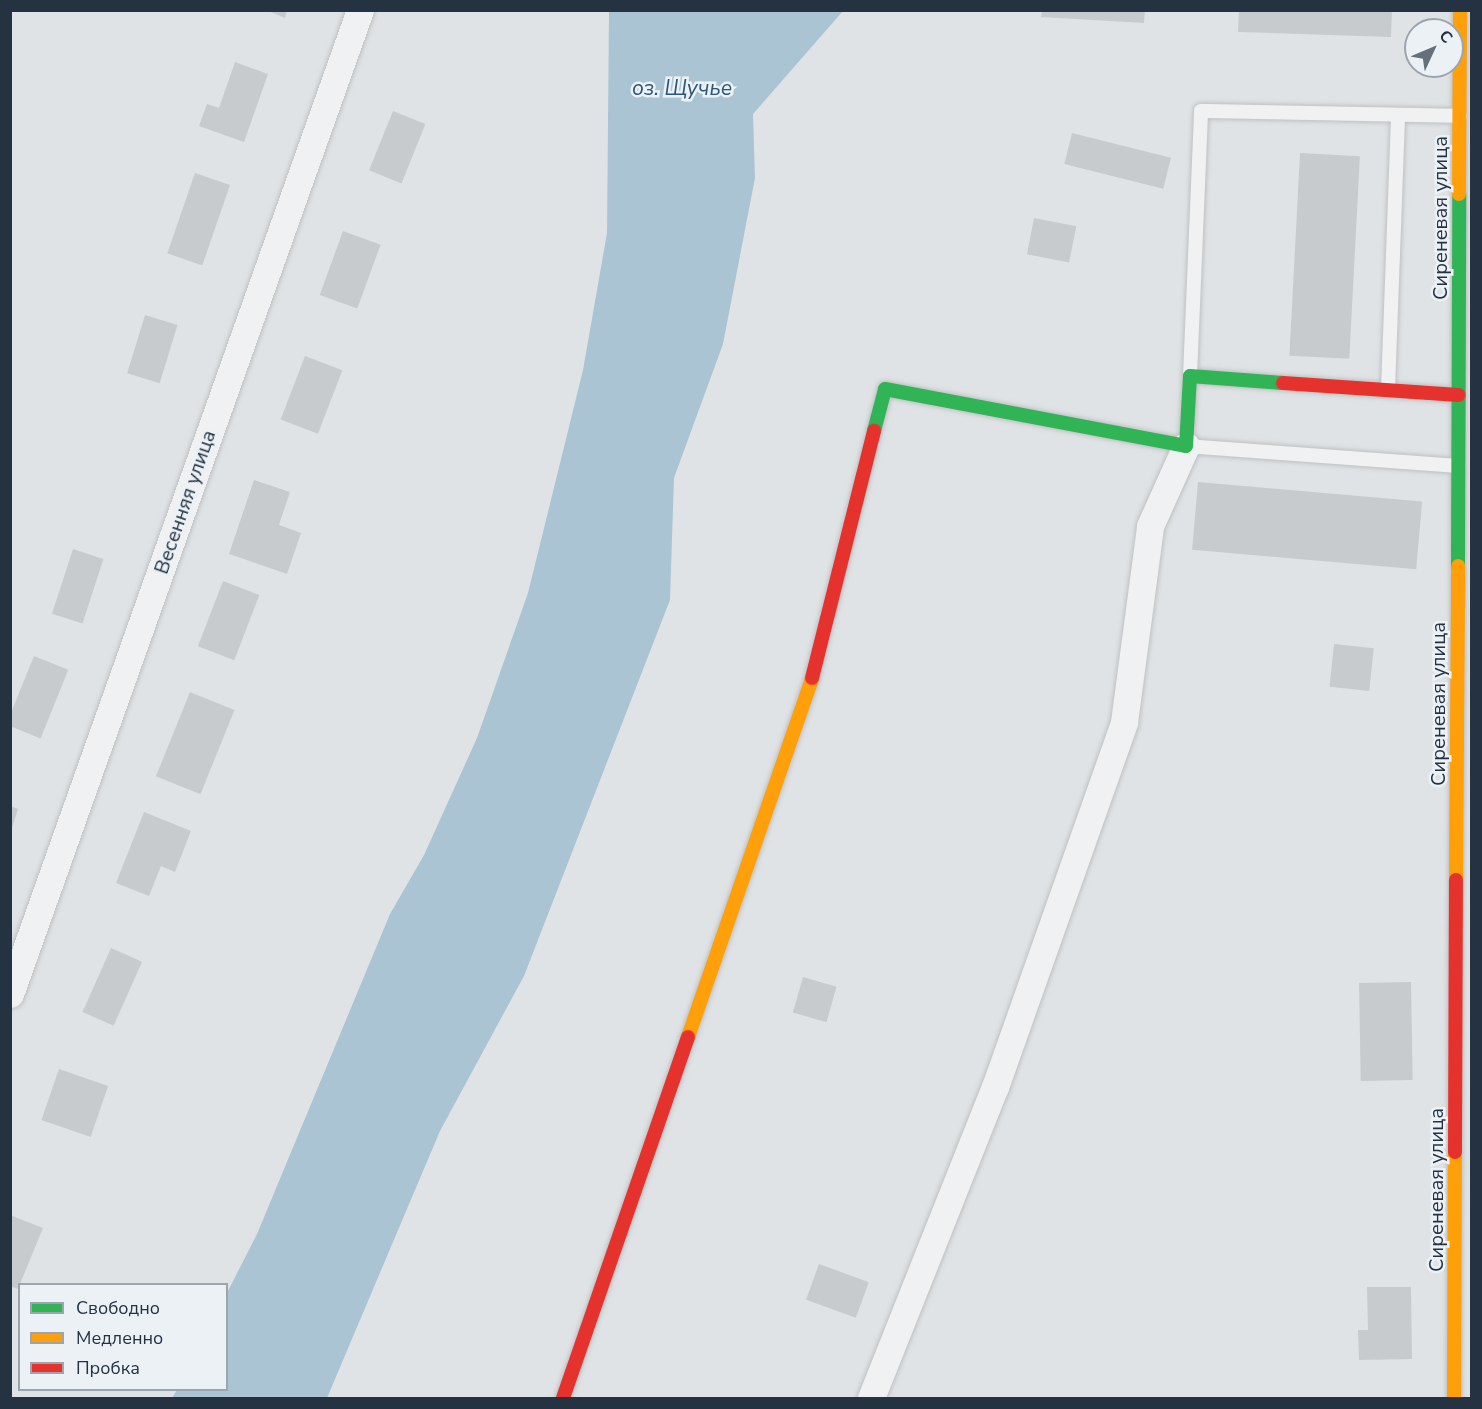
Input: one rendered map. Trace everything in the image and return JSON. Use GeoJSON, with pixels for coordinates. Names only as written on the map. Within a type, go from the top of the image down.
{"type":"FeatureCollection","features":[{"type":"Feature","properties":{"kind":"street","name":"Весенняя улица"},"geometry":{"type":"LineString","coordinates":[[10,994],[360,10]]}},
{"type":"Feature","properties":{"kind":"street","name":"Сиреневая улица"},"geometry":{"type":"LineString","coordinates":[[1454,1398],[1460,10]]}},
{"type":"Feature","properties":{"kind":"street"},"geometry":{"type":"LineString","coordinates":[[871,1398],[995,1087],[1124,722],[1150,526],[1186,446],[1190,376],[1459,395]]}},
{"type":"Feature","properties":{"kind":"street"},"geometry":{"type":"LineString","coordinates":[[563,1398],[813,676],[885,389],[1186,446]]}},
{"type":"Feature","properties":{"kind":"lane"},"geometry":{"type":"LineString","coordinates":[[1190,376],[1201,111],[1460,116]]}},
{"type":"Feature","properties":{"kind":"lane"},"geometry":{"type":"LineString","coordinates":[[1388,390],[1398,115]]}},
{"type":"Feature","properties":{"kind":"lane"},"geometry":{"type":"LineString","coordinates":[[1186,446],[1458,466]]}},
{"type":"Feature","properties":{"kind":"water","name":"оз. Щучье"},"geometry":{"type":"Polygon","coordinates":[[[609,11],[843,11],[753,114],[755,178],[723,344],[674,478],[670,600],[524,976],[440,1131],[327,1398],[172,1398],[176,1391],[228,1391],[228,1291],[257,1234],[390,914],[424,855],[477,738],[528,593],[583,370],[607,233],[609,11]]]}},
{"type":"Feature","properties":{"kind":"building"},"geometry":{"type":"Polygon","coordinates":[[[266,10],[287,10],[285,18],[266,10]]]}},
{"type":"Feature","properties":{"kind":"building"},"geometry":{"type":"Polygon","coordinates":[[[1042,10],[1145,10],[1144,23],[1041,17],[1042,10]]]}},
{"type":"Feature","properties":{"kind":"building"},"geometry":{"type":"Polygon","coordinates":[[[1239,10],[1392,10],[1391,37],[1238,32],[1239,10]]]}},
{"type":"Feature","properties":{"kind":"building"},"geometry":{"type":"Polygon","coordinates":[[[235,62],[268,74],[244,142],[199,126],[207,104],[219,108],[235,62]]]}},
{"type":"Feature","properties":{"kind":"building"},"geometry":{"type":"Polygon","coordinates":[[[393,111],[425,124],[401,183],[369,170],[393,111]]]}},
{"type":"Feature","properties":{"kind":"building"},"geometry":{"type":"Polygon","coordinates":[[[1072,133],[1171,158],[1163,189],[1064,164],[1072,133]]]}},
{"type":"Feature","properties":{"kind":"building"},"geometry":{"type":"Polygon","coordinates":[[[1300,153],[1360,156],[1349,359],[1289,356],[1300,153]]]}},
{"type":"Feature","properties":{"kind":"building"},"geometry":{"type":"Polygon","coordinates":[[[195,173],[230,185],[202,265],[167,253],[195,173]]]}},
{"type":"Feature","properties":{"kind":"building"},"geometry":{"type":"Polygon","coordinates":[[[1034,218],[1076,226],[1069,263],[1027,254],[1034,218]]]}},
{"type":"Feature","properties":{"kind":"building"},"geometry":{"type":"Polygon","coordinates":[[[343,231],[381,245],[357,309],[320,295],[343,231]]]}},
{"type":"Feature","properties":{"kind":"building"},"geometry":{"type":"Polygon","coordinates":[[[145,315],[178,325],[160,383],[127,373],[145,315]]]}},
{"type":"Feature","properties":{"kind":"building"},"geometry":{"type":"Polygon","coordinates":[[[305,356],[342,370],[318,434],[281,419],[305,356]]]}},
{"type":"Feature","properties":{"kind":"building"},"geometry":{"type":"Polygon","coordinates":[[[254,480],[290,492],[279,525],[301,533],[287,574],[229,554],[254,480]]]}},
{"type":"Feature","properties":{"kind":"building"},"geometry":{"type":"Polygon","coordinates":[[[1198,482],[1422,502],[1416,569],[1192,550],[1198,482]]]}},
{"type":"Feature","properties":{"kind":"building"},"geometry":{"type":"Polygon","coordinates":[[[73,549],[103,559],[82,624],[52,614],[73,549]]]}},
{"type":"Feature","properties":{"kind":"building"},"geometry":{"type":"Polygon","coordinates":[[[223,581],[259,595],[234,660],[198,646],[223,581]]]}},
{"type":"Feature","properties":{"kind":"building"},"geometry":{"type":"Polygon","coordinates":[[[1334,644],[1374,648],[1369,691],[1330,687],[1334,644]]]}},
{"type":"Feature","properties":{"kind":"building"},"geometry":{"type":"Polygon","coordinates":[[[34,656],[68,670],[41,738],[10,726],[10,715],[34,656]]]}},
{"type":"Feature","properties":{"kind":"building"},"geometry":{"type":"Polygon","coordinates":[[[190,692],[235,710],[200,794],[156,776],[190,692]]]}},
{"type":"Feature","properties":{"kind":"building"},"geometry":{"type":"Polygon","coordinates":[[[10,806],[18,809],[11,831],[10,831],[10,806]]]}},
{"type":"Feature","properties":{"kind":"building"},"geometry":{"type":"Polygon","coordinates":[[[144,812],[191,831],[175,872],[161,866],[149,896],[116,883],[144,812]]]}},
{"type":"Feature","properties":{"kind":"building"},"geometry":{"type":"Polygon","coordinates":[[[111,948],[142,962],[114,1026],[83,1012],[111,948]]]}},
{"type":"Feature","properties":{"kind":"building"},"geometry":{"type":"Polygon","coordinates":[[[803,977],[837,987],[826,1022],[793,1013],[803,977]]]}},
{"type":"Feature","properties":{"kind":"building"},"geometry":{"type":"Polygon","coordinates":[[[1411,982],[1413,1080],[1361,1081],[1359,983],[1411,982]]]}},
{"type":"Feature","properties":{"kind":"building"},"geometry":{"type":"Polygon","coordinates":[[[59,1069],[108,1086],[91,1137],[41,1120],[59,1069]]]}},
{"type":"Feature","properties":{"kind":"building"},"geometry":{"type":"Polygon","coordinates":[[[10,1215],[43,1228],[20,1283],[18,1283],[18,1289],[10,1286],[10,1215]]]}},
{"type":"Feature","properties":{"kind":"building"},"geometry":{"type":"Polygon","coordinates":[[[819,1264],[869,1282],[856,1318],[806,1300],[819,1264]]]}},
{"type":"Feature","properties":{"kind":"building"},"geometry":{"type":"Polygon","coordinates":[[[1367,1287],[1411,1287],[1412,1359],[1359,1360],[1358,1330],[1368,1330],[1367,1287]]]}},
{"type":"Feature","properties":{"kind":"traffic: fast"},"geometry":{"type":"LineString","coordinates":[[1458,566],[1459,194]]}},
{"type":"Feature","properties":{"kind":"traffic: fast"},"geometry":{"type":"LineString","coordinates":[[874,431],[885,389],[1186,446],[1190,376],[1283,383]]}},
{"type":"Feature","properties":{"kind":"traffic: slow"},"geometry":{"type":"LineString","coordinates":[[1459,194],[1460,10]]}},
{"type":"Feature","properties":{"kind":"traffic: slow"},"geometry":{"type":"LineString","coordinates":[[1456,880],[1458,566]]}},
{"type":"Feature","properties":{"kind":"traffic: slow"},"geometry":{"type":"LineString","coordinates":[[688,1037],[812,678]]}},
{"type":"Feature","properties":{"kind":"traffic: slow"},"geometry":{"type":"LineString","coordinates":[[1454,1398],[1455,1152]]}},
{"type":"Feature","properties":{"kind":"traffic: jam"},"geometry":{"type":"LineString","coordinates":[[1283,383],[1459,395]]}},
{"type":"Feature","properties":{"kind":"traffic: jam"},"geometry":{"type":"LineString","coordinates":[[812,678],[874,431]]}},
{"type":"Feature","properties":{"kind":"traffic: jam"},"geometry":{"type":"LineString","coordinates":[[1455,1152],[1456,880]]}},
{"type":"Feature","properties":{"kind":"traffic: jam"},"geometry":{"type":"LineString","coordinates":[[563,1398],[688,1037]]}}]}
